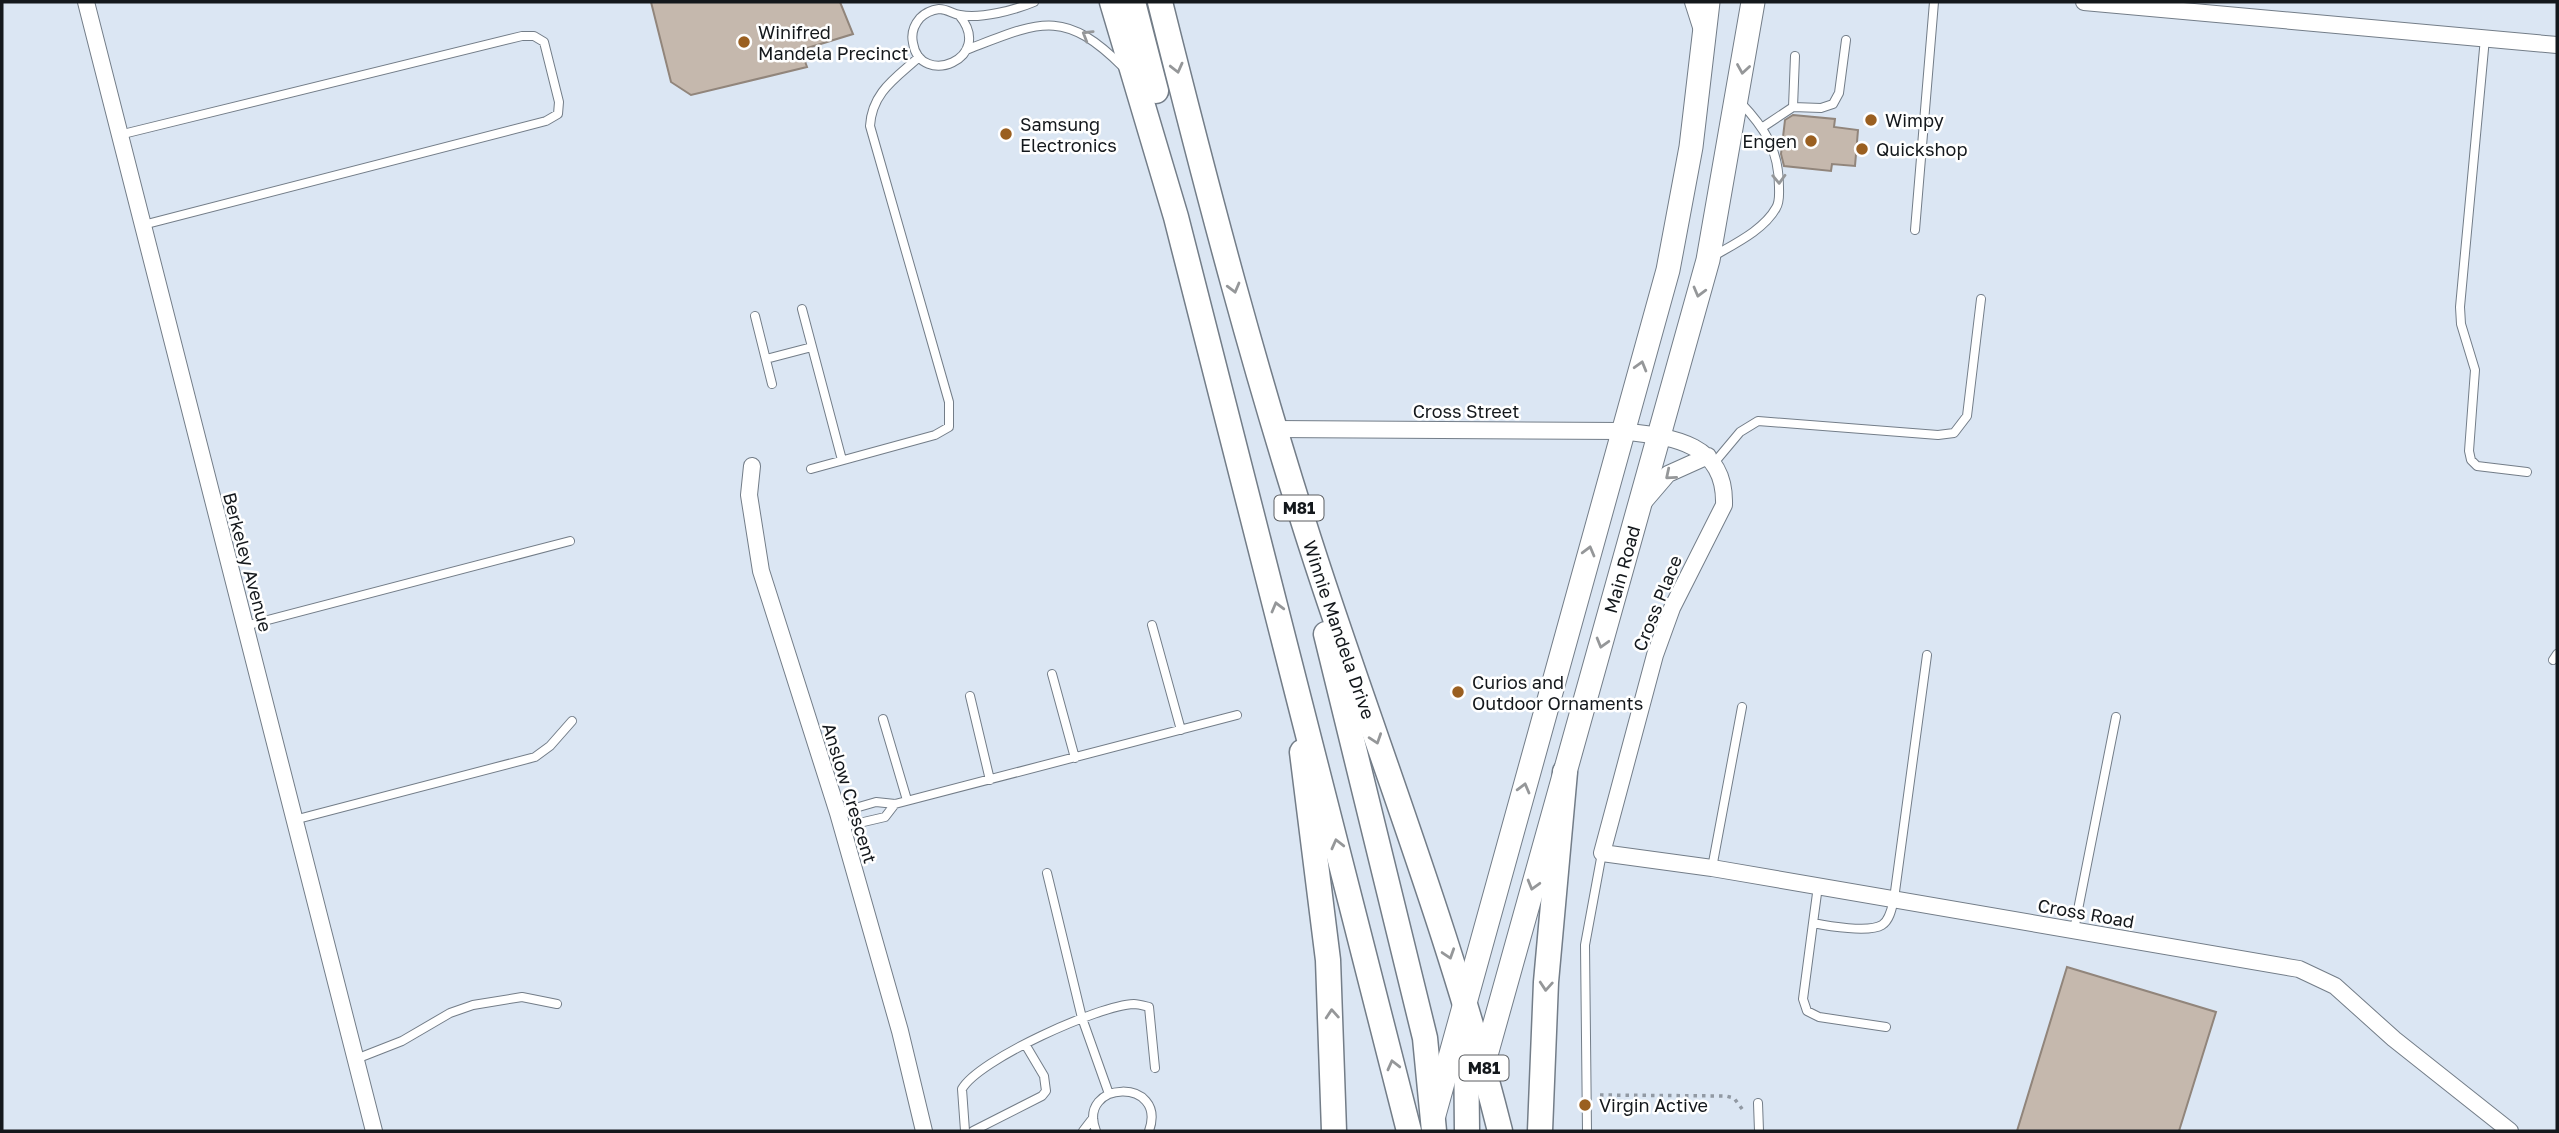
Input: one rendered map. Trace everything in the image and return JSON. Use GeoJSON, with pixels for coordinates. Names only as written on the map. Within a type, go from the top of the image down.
{"type":"FeatureCollection","features":[{"type":"Feature","properties":{"kind":"main road","name":"M81"},"geometry":{"type":"LineString","coordinates":[[1112,2],[1176,217],[1409,1131]]}},
{"type":"Feature","properties":{"kind":"main road"},"geometry":{"type":"LineString","coordinates":[[1133,2],[1182,192],[1176,217]]}},
{"type":"Feature","properties":{"kind":"main road","name":"Winnie Mandela Drive"},"geometry":{"type":"LineString","coordinates":[[1160,2],[1206,186],[1273,429],[1465,1005],[1500,1131]]}},
{"type":"Feature","properties":{"kind":"main road"},"geometry":{"type":"LineString","coordinates":[[1432,1125],[1668,270],[1691,147],[1708,2]]}},
{"type":"Feature","properties":{"kind":"main road","name":"Main Road"},"geometry":{"type":"LineString","coordinates":[[1466,1127],[1708,260],[1754,2]]}},
{"type":"Feature","properties":{"kind":"main road"},"geometry":{"type":"LineString","coordinates":[[1317,563],[1327,641],[1426,1038],[1432,1125]]}},
{"type":"Feature","properties":{"kind":"main road"},"geometry":{"type":"LineString","coordinates":[[1294,673],[1306,794],[1328,960],[1334,1131]]}},
{"type":"Feature","properties":{"kind":"main road"},"geometry":{"type":"LineString","coordinates":[[1540,1131],[1546,982],[1565,772]]}},
{"type":"Feature","properties":{"kind":"main road"},"geometry":{"type":"LineString","coordinates":[[1465,1005],[1466,1127]]}},
{"type":"Feature","properties":{"kind":"street","name":"Berkeley Avenue"},"geometry":{"type":"LineString","coordinates":[[86,2],[374,1131]]}},
{"type":"Feature","properties":{"kind":"street"},"geometry":{"type":"LineString","coordinates":[[1693,2],[1704,40]]}},
{"type":"Feature","properties":{"kind":"street"},"geometry":{"type":"LineString","coordinates":[[2084,2],[2557,44]]}},
{"type":"Feature","properties":{"kind":"street","name":"Cross Street"},"geometry":{"type":"LineString","coordinates":[[1273,429],[1622,431],[1659,435]]}},
{"type":"Feature","properties":{"kind":"street"},"geometry":{"type":"LineString","coordinates":[[1659,435],[1689,444],[1711,460]]}},
{"type":"Feature","properties":{"kind":"street"},"geometry":{"type":"LineString","coordinates":[[1641,506],[1668,474],[1711,460]]}},
{"type":"Feature","properties":{"kind":"street","name":"Cross Place"},"geometry":{"type":"LineString","coordinates":[[1602,853],[1655,654],[1672,608],[1724,505],[1725,494],[1711,460]]}},
{"type":"Feature","properties":{"kind":"street","name":"Anslow Crescent"},"geometry":{"type":"LineString","coordinates":[[752,466],[748,495],[761,571],[840,820],[900,1031],[924,1131]]}},
{"type":"Feature","properties":{"kind":"street","name":"Cross Road"},"geometry":{"type":"LineString","coordinates":[[1602,853],[1712,868],[2298,969],[2335,985],[2394,1039],[2510,1131]]}},
{"type":"Feature","properties":{"kind":"lane"},"geometry":{"type":"LineString","coordinates":[[959,15],[1008,10],[1034,2]]}},
{"type":"Feature","properties":{"kind":"lane"},"geometry":{"type":"LineString","coordinates":[[1915,230],[1934,2]]}},
{"type":"Feature","properties":{"kind":"lane"},"geometry":{"type":"LineString","coordinates":[[941,5],[959,15],[969,31],[966,50],[961,58],[944,66],[926,62],[919,57],[912,40],[917,22],[941,5]]}},
{"type":"Feature","properties":{"kind":"lane"},"geometry":{"type":"LineString","coordinates":[[966,50],[1004,36],[1051,24],[1063,25],[1097,41],[1137,82]]}},
{"type":"Feature","properties":{"kind":"lane"},"geometry":{"type":"LineString","coordinates":[[119,135],[522,36],[534,36],[544,42],[559,102],[558,114],[546,121],[142,225]]}},
{"type":"Feature","properties":{"kind":"lane"},"geometry":{"type":"LineString","coordinates":[[2485,38],[2460,307],[2461,324],[2475,370],[2469,450],[2471,460],[2477,466],[2528,472]]}},
{"type":"Feature","properties":{"kind":"lane"},"geometry":{"type":"LineString","coordinates":[[1763,127],[1793,107],[1821,108],[1833,104],[1839,93],[1846,40]]}},
{"type":"Feature","properties":{"kind":"lane"},"geometry":{"type":"LineString","coordinates":[[1793,107],[1795,56]]}},
{"type":"Feature","properties":{"kind":"lane"},"geometry":{"type":"LineString","coordinates":[[811,468],[935,435],[949,427],[951,420],[949,402],[870,126],[871,109],[879,92],[919,57]]}},
{"type":"Feature","properties":{"kind":"lane"},"geometry":{"type":"LineString","coordinates":[[1708,260],[1746,237],[1777,207],[1778,162],[1773,143],[1763,127],[1738,99]]}},
{"type":"Feature","properties":{"kind":"lane"},"geometry":{"type":"LineString","coordinates":[[1711,460],[1740,432],[1758,421],[1938,435],[1954,433],[1967,416],[1981,299]]}},
{"type":"Feature","properties":{"kind":"lane"},"geometry":{"type":"LineString","coordinates":[[802,309],[842,460]]}},
{"type":"Feature","properties":{"kind":"lane"},"geometry":{"type":"LineString","coordinates":[[754,316],[772,384]]}},
{"type":"Feature","properties":{"kind":"lane"},"geometry":{"type":"LineString","coordinates":[[766,359],[812,347]]}},
{"type":"Feature","properties":{"kind":"lane"},"geometry":{"type":"LineString","coordinates":[[245,626],[570,541]]}},
{"type":"Feature","properties":{"kind":"lane"},"geometry":{"type":"LineString","coordinates":[[1152,625],[1181,730]]}},
{"type":"Feature","properties":{"kind":"lane"},"geometry":{"type":"LineString","coordinates":[[1813,923],[1872,928],[1884,925],[1894,899],[1927,655]]}},
{"type":"Feature","properties":{"kind":"lane"},"geometry":{"type":"LineString","coordinates":[[1052,674],[1075,758]]}},
{"type":"Feature","properties":{"kind":"lane"},"geometry":{"type":"LineString","coordinates":[[970,696],[990,780]]}},
{"type":"Feature","properties":{"kind":"lane"},"geometry":{"type":"LineString","coordinates":[[1712,868],[1742,707]]}},
{"type":"Feature","properties":{"kind":"lane"},"geometry":{"type":"LineString","coordinates":[[840,820],[876,802],[895,804],[1237,715]]}},
{"type":"Feature","properties":{"kind":"lane"},"geometry":{"type":"LineString","coordinates":[[2074,930],[2116,717]]}},
{"type":"Feature","properties":{"kind":"lane"},"geometry":{"type":"LineString","coordinates":[[883,719],[907,800]]}},
{"type":"Feature","properties":{"kind":"lane"},"geometry":{"type":"LineString","coordinates":[[294,820],[535,757],[550,746],[572,721]]}},
{"type":"Feature","properties":{"kind":"lane"},"geometry":{"type":"LineString","coordinates":[[840,820],[885,817],[895,804]]}},
{"type":"Feature","properties":{"kind":"lane"},"geometry":{"type":"LineString","coordinates":[[1587,1131],[1585,945],[1602,853]]}},
{"type":"Feature","properties":{"kind":"lane"},"geometry":{"type":"LineString","coordinates":[[1047,873],[1082,1018],[1109,1094]]}},
{"type":"Feature","properties":{"kind":"lane"},"geometry":{"type":"LineString","coordinates":[[1818,886],[1803,999],[1807,1011],[1819,1017],[1886,1027]]}},
{"type":"Feature","properties":{"kind":"lane"},"geometry":{"type":"LineString","coordinates":[[356,1059],[402,1041],[450,1013],[473,1005],[522,997],[557,1004]]}},
{"type":"Feature","properties":{"kind":"lane"},"geometry":{"type":"LineString","coordinates":[[965,1131],[962,1089],[975,1072],[1082,1018],[1134,1004],[1149,1007],[1156,1068]]}},
{"type":"Feature","properties":{"kind":"lane"},"geometry":{"type":"LineString","coordinates":[[973,1131],[1042,1096],[1046,1091],[1044,1076],[1026,1044]]}},
{"type":"Feature","properties":{"kind":"lane"},"geometry":{"type":"LineString","coordinates":[[1083,1131],[1093,1118],[1101,1100],[1109,1094],[1128,1091],[1144,1101],[1152,1118],[1149,1131]]}},
{"type":"Feature","properties":{"kind":"lane"},"geometry":{"type":"LineString","coordinates":[[1758,1103],[1759,1131]]}},
{"type":"Feature","properties":{"kind":"lane"},"geometry":{"type":"LineString","coordinates":[[1093,1118],[1096,1131]]}},
{"type":"Feature","properties":{"kind":"path"},"geometry":{"type":"LineString","coordinates":[[1585,1089],[1594,1095],[1726,1096],[1741,1106],[1750,1123]]}},
{"type":"Feature","properties":{"kind":"building","name":"Winifred Mandela Precinct"},"geometry":{"type":"Polygon","coordinates":[[[651,2],[840,2],[853,34],[801,50],[807,67],[691,95],[671,82],[651,2]]]}},
{"type":"Feature","properties":{"kind":"building"},"geometry":{"type":"Polygon","coordinates":[[[1793,115],[1835,119],[1834,127],[1858,130],[1855,166],[1832,164],[1831,171],[1784,166],[1781,154],[1785,120],[1793,115]]]}},
{"type":"Feature","properties":{"kind":"building"},"geometry":{"type":"Polygon","coordinates":[[[2067,967],[2216,1012],[2179,1131],[2017,1131],[2067,967]]]}},
{"type":"Feature","properties":{"kind":"place","name":"Winifred Mandela Precinct"},"geometry":{"type":"Point","coordinates":[744,42]}},
{"type":"Feature","properties":{"kind":"place","name":"Wimpy"},"geometry":{"type":"Point","coordinates":[1871,120]}},
{"type":"Feature","properties":{"kind":"place","name":"Samsung Electronics"},"geometry":{"type":"Point","coordinates":[1006,134]}},
{"type":"Feature","properties":{"kind":"place","name":"Engen"},"geometry":{"type":"Point","coordinates":[1811,141]}},
{"type":"Feature","properties":{"kind":"place","name":"Quickshop"},"geometry":{"type":"Point","coordinates":[1862,149]}},
{"type":"Feature","properties":{"kind":"place","name":"Curios and Outdoor Ornaments"},"geometry":{"type":"Point","coordinates":[1458,692]}},
{"type":"Feature","properties":{"kind":"place","name":"Virgin Active"},"geometry":{"type":"Point","coordinates":[1585,1105]}}]}
